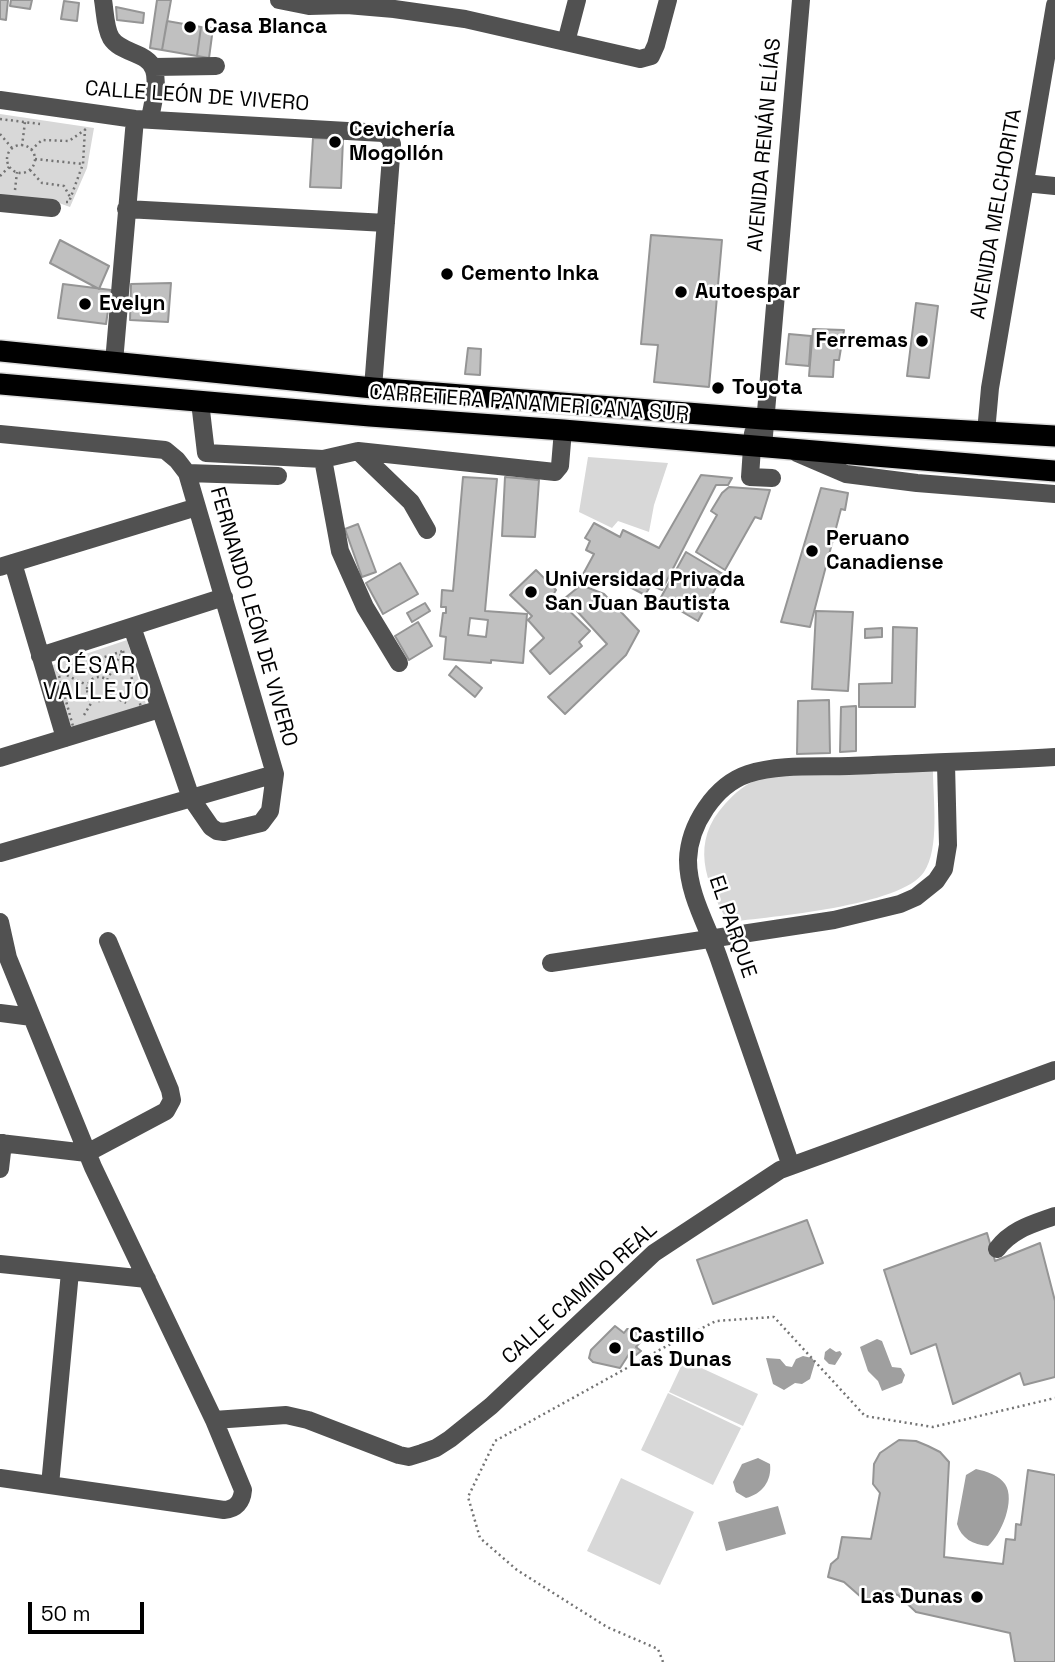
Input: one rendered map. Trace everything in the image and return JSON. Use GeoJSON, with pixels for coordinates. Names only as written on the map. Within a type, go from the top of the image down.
{"type":"FeatureCollection","features":[{"type":"Feature","properties":{"kind":"highway","name":"CARRETERA PANAMERICANA SUR"},"geometry":{"type":"LineString","coordinates":[[0,351],[373,388],[758,419],[1055,436]]}},
{"type":"Feature","properties":{"kind":"highway","name":"CARRETERA PANAMERICANA SUR"},"geometry":{"type":"LineString","coordinates":[[0,383],[200,402],[1055,471]]}},
{"type":"Feature","properties":{"kind":"street"},"geometry":{"type":"LineString","coordinates":[[103,0],[111,38],[123,50],[145,58],[154,67],[155,78],[143,119],[126,209],[114,362]]}},
{"type":"Feature","properties":{"kind":"street"},"geometry":{"type":"LineString","coordinates":[[279,0],[309,6],[347,5],[453,18],[640,59],[651,56],[668,0]]}},
{"type":"Feature","properties":{"kind":"street"},"geometry":{"type":"LineString","coordinates":[[566,42],[577,0]]}},
{"type":"Feature","properties":{"kind":"street","name":"AVENIDA RENÁN ELÍAS"},"geometry":{"type":"LineString","coordinates":[[772,478],[750,477],[757,447],[801,0]]}},
{"type":"Feature","properties":{"kind":"street","name":"AVENIDA MELCHORITA"},"geometry":{"type":"LineString","coordinates":[[986,432],[990,388],[1055,5]]}},
{"type":"Feature","properties":{"kind":"street"},"geometry":{"type":"LineString","coordinates":[[154,67],[216,66]]}},
{"type":"Feature","properties":{"kind":"street","name":"CALLE LEÓN DE VIVERO"},"geometry":{"type":"LineString","coordinates":[[0,100],[143,119],[383,133],[389,137],[392,144],[386,223]]}},
{"type":"Feature","properties":{"kind":"street"},"geometry":{"type":"LineString","coordinates":[[1026,183],[1055,186]]}},
{"type":"Feature","properties":{"kind":"street"},"geometry":{"type":"LineString","coordinates":[[7,199],[52,208]]}},
{"type":"Feature","properties":{"kind":"street"},"geometry":{"type":"LineString","coordinates":[[126,209],[386,223],[373,388]]}},
{"type":"Feature","properties":{"kind":"street"},"geometry":{"type":"LineString","coordinates":[[200,402],[206,453],[323,459],[358,451],[555,472],[560,466],[563,430]]}},
{"type":"Feature","properties":{"kind":"street"},"geometry":{"type":"LineString","coordinates":[[0,434],[165,450],[187,473],[278,476]]}},
{"type":"Feature","properties":{"kind":"street"},"geometry":{"type":"LineString","coordinates":[[788,449],[846,474],[917,483],[1055,494]]}},
{"type":"Feature","properties":{"kind":"street"},"geometry":{"type":"LineString","coordinates":[[358,451],[411,502],[427,530]]}},
{"type":"Feature","properties":{"kind":"street"},"geometry":{"type":"LineString","coordinates":[[323,459],[340,551],[365,607],[399,663]]}},
{"type":"Feature","properties":{"kind":"street","name":"FERNANDO LEÓN DE VIVERO"},"geometry":{"type":"LineString","coordinates":[[187,473],[275,774]]}},
{"type":"Feature","properties":{"kind":"street"},"geometry":{"type":"LineString","coordinates":[[65,738],[40,656],[7,565],[197,507]]}},
{"type":"Feature","properties":{"kind":"street"},"geometry":{"type":"LineString","coordinates":[[40,656],[223,597]]}},
{"type":"Feature","properties":{"kind":"street"},"geometry":{"type":"LineString","coordinates":[[0,853],[191,798],[275,774],[270,811],[261,823],[224,832],[211,827],[191,798],[132,627]]}},
{"type":"Feature","properties":{"kind":"street"},"geometry":{"type":"LineString","coordinates":[[0,758],[160,709]]}},
{"type":"Feature","properties":{"kind":"street","name":"EL PARQUE"},"geometry":{"type":"LineString","coordinates":[[791,1166],[711,938],[693,895],[688,858],[708,805],[734,779],[778,768],[946,764],[1055,757]]}},
{"type":"Feature","properties":{"kind":"street"},"geometry":{"type":"LineString","coordinates":[[551,964],[834,920],[900,904],[926,889],[944,869],[947,858],[946,764]]}},
{"type":"Feature","properties":{"kind":"street"},"geometry":{"type":"LineString","coordinates":[[0,922],[8,958],[87,1153],[214,1420],[243,1490],[240,1502],[230,1509],[0,1478]]}},
{"type":"Feature","properties":{"kind":"street"},"geometry":{"type":"LineString","coordinates":[[0,1169],[1,1143],[87,1153],[166,1111],[172,1100],[108,940]]}},
{"type":"Feature","properties":{"kind":"street"},"geometry":{"type":"LineString","coordinates":[[0,1013],[32,1017]]}},
{"type":"Feature","properties":{"kind":"street","name":"CALLE CAMINO REAL"},"geometry":{"type":"LineString","coordinates":[[214,1420],[286,1415],[308,1420],[399,1455],[409,1457],[429,1451],[450,1439],[491,1406],[671,1239],[780,1170],[1055,1070]]}},
{"type":"Feature","properties":{"kind":"street"},"geometry":{"type":"LineString","coordinates":[[997,1249],[1005,1238],[1020,1229],[1055,1216]]}},
{"type":"Feature","properties":{"kind":"street"},"geometry":{"type":"LineString","coordinates":[[0,1265],[147,1279]]}},
{"type":"Feature","properties":{"kind":"street"},"geometry":{"type":"LineString","coordinates":[[50,1485],[70,1272]]}},
{"type":"Feature","properties":{"kind":"path"},"geometry":{"type":"LineString","coordinates":[[0,119],[50,125]]}},
{"type":"Feature","properties":{"kind":"path"},"geometry":{"type":"LineString","coordinates":[[22,146],[25,122]]}},
{"type":"Feature","properties":{"kind":"path"},"geometry":{"type":"LineString","coordinates":[[74,127],[87,129]]}},
{"type":"Feature","properties":{"kind":"path"},"geometry":{"type":"LineString","coordinates":[[31,150],[42,139],[69,141],[87,129]]}},
{"type":"Feature","properties":{"kind":"path"},"geometry":{"type":"LineString","coordinates":[[35,159],[83,164],[87,129]]}},
{"type":"Feature","properties":{"kind":"path"},"geometry":{"type":"LineString","coordinates":[[0,134],[12,148]]}},
{"type":"Feature","properties":{"kind":"path"},"geometry":{"type":"LineString","coordinates":[[17,145],[22,146],[36,154],[34,166],[26,173],[17,172],[6,163],[7,151],[17,145]]}},
{"type":"Feature","properties":{"kind":"path"},"geometry":{"type":"LineString","coordinates":[[0,158],[6,158]]}},
{"type":"Feature","properties":{"kind":"path"},"geometry":{"type":"LineString","coordinates":[[0,176],[9,167]]}},
{"type":"Feature","properties":{"kind":"path"},"geometry":{"type":"LineString","coordinates":[[30,170],[42,183],[64,186],[71,198]]}},
{"type":"Feature","properties":{"kind":"path"},"geometry":{"type":"LineString","coordinates":[[7,199],[17,172]]}},
{"type":"Feature","properties":{"kind":"path"},"geometry":{"type":"LineString","coordinates":[[58,672],[123,652]]}},
{"type":"Feature","properties":{"kind":"path"},"geometry":{"type":"LineString","coordinates":[[58,672],[74,730],[142,709],[123,652]]}},
{"type":"Feature","properties":{"kind":"path"},"geometry":{"type":"LineString","coordinates":[[107,680],[123,652]]}},
{"type":"Feature","properties":{"kind":"path"},"geometry":{"type":"LineString","coordinates":[[58,672],[87,685]]}},
{"type":"Feature","properties":{"kind":"path"},"geometry":{"type":"LineString","coordinates":[[87,685],[96,677],[107,680]]}},
{"type":"Feature","properties":{"kind":"path"},"geometry":{"type":"LineString","coordinates":[[87,685],[89,696],[93,700],[102,701],[110,695],[107,680]]}},
{"type":"Feature","properties":{"kind":"path"},"geometry":{"type":"LineString","coordinates":[[663,1662],[658,1649],[607,1627],[517,1570],[480,1538],[468,1497],[495,1441],[716,1321],[774,1317],[865,1416],[933,1427],[1055,1398]]}},
{"type":"Feature","properties":{"kind":"shaded area"},"geometry":{"type":"Polygon","coordinates":[[[0,114],[94,128],[87,168],[70,207],[56,202],[0,196],[0,114]]]}},
{"type":"Feature","properties":{"kind":"shaded area"},"geometry":{"type":"Polygon","coordinates":[[[588,457],[668,463],[654,505],[649,532],[618,521],[612,528],[579,512],[588,457]]]}},
{"type":"Feature","properties":{"kind":"shaded area"},"geometry":{"type":"Polygon","coordinates":[[[127,640],[148,711],[72,731],[50,666],[127,640]]]}},
{"type":"Feature","properties":{"kind":"shaded area"},"geometry":{"type":"Polygon","coordinates":[[[933,771],[932,850],[924,872],[911,884],[890,893],[834,908],[728,922],[708,877],[705,847],[707,833],[714,818],[741,789],[760,779],[784,775],[933,771]]]}},
{"type":"Feature","properties":{"kind":"shaded area"},"geometry":{"type":"Polygon","coordinates":[[[877,1339],[882,1341],[892,1367],[901,1368],[905,1375],[902,1383],[882,1391],[878,1381],[868,1371],[860,1347],[877,1339]]]}},
{"type":"Feature","properties":{"kind":"shaded area"},"geometry":{"type":"Polygon","coordinates":[[[830,1348],[842,1354],[835,1365],[824,1359],[825,1352],[830,1348]]]}},
{"type":"Feature","properties":{"kind":"shaded area"},"geometry":{"type":"Polygon","coordinates":[[[803,1356],[812,1358],[815,1362],[810,1379],[802,1384],[795,1383],[784,1390],[773,1384],[766,1358],[780,1359],[786,1366],[792,1367],[796,1359],[803,1356]]]}},
{"type":"Feature","properties":{"kind":"shaded area"},"geometry":{"type":"Polygon","coordinates":[[[684,1360],[758,1394],[743,1426],[669,1392],[684,1360]]]}},
{"type":"Feature","properties":{"kind":"shaded area"},"geometry":{"type":"Polygon","coordinates":[[[668,1393],[741,1428],[713,1485],[641,1450],[668,1393]]]}},
{"type":"Feature","properties":{"kind":"shaded area"},"geometry":{"type":"Polygon","coordinates":[[[758,1458],[770,1464],[768,1481],[761,1490],[746,1498],[736,1492],[733,1482],[742,1464],[758,1458]]]}},
{"type":"Feature","properties":{"kind":"shaded area"},"geometry":{"type":"Polygon","coordinates":[[[976,1469],[1000,1479],[1008,1491],[1006,1517],[998,1534],[988,1546],[968,1540],[957,1524],[966,1475],[976,1469]]]}},
{"type":"Feature","properties":{"kind":"shaded area"},"geometry":{"type":"Polygon","coordinates":[[[621,1478],[694,1512],[660,1585],[587,1551],[621,1478]]]}},
{"type":"Feature","properties":{"kind":"shaded area"},"geometry":{"type":"Polygon","coordinates":[[[778,1506],[786,1534],[726,1551],[718,1522],[778,1506]]]}},
{"type":"Feature","properties":{"kind":"building"},"geometry":{"type":"Polygon","coordinates":[[[0,0],[8,0],[6,20],[0,19],[0,0]]]}},
{"type":"Feature","properties":{"kind":"building"},"geometry":{"type":"Polygon","coordinates":[[[11,0],[32,0],[30,9],[10,6],[11,0]]]}},
{"type":"Feature","properties":{"kind":"building"},"geometry":{"type":"Polygon","coordinates":[[[157,0],[171,0],[162,50],[150,48],[157,0]]]}},
{"type":"Feature","properties":{"kind":"building"},"geometry":{"type":"Polygon","coordinates":[[[64,1],[79,3],[77,21],[61,19],[64,1]]]}},
{"type":"Feature","properties":{"kind":"building"},"geometry":{"type":"Polygon","coordinates":[[[116,7],[144,13],[143,23],[117,20],[116,7]]]}},
{"type":"Feature","properties":{"kind":"building"},"geometry":{"type":"Polygon","coordinates":[[[167,21],[201,27],[197,56],[162,50],[167,21]]]}},
{"type":"Feature","properties":{"kind":"building"},"geometry":{"type":"Polygon","coordinates":[[[201,27],[213,28],[209,58],[197,56],[201,27]]]}},
{"type":"Feature","properties":{"kind":"building"},"geometry":{"type":"Polygon","coordinates":[[[313,138],[343,139],[341,188],[310,187],[313,138]]]}},
{"type":"Feature","properties":{"kind":"building","name":"Autoespar"},"geometry":{"type":"Polygon","coordinates":[[[651,235],[722,240],[709,387],[654,382],[658,345],[641,344],[651,235]]]}},
{"type":"Feature","properties":{"kind":"building"},"geometry":{"type":"Polygon","coordinates":[[[60,240],[109,266],[99,289],[50,263],[60,240]]]}},
{"type":"Feature","properties":{"kind":"building"},"geometry":{"type":"Polygon","coordinates":[[[171,283],[168,322],[130,320],[131,284],[171,283]]]}},
{"type":"Feature","properties":{"kind":"building","name":"Evelyn"},"geometry":{"type":"Polygon","coordinates":[[[63,284],[111,290],[106,324],[58,318],[63,284]]]}},
{"type":"Feature","properties":{"kind":"building","name":"Ferremas"},"geometry":{"type":"Polygon","coordinates":[[[916,303],[938,306],[929,378],[907,376],[916,303]]]}},
{"type":"Feature","properties":{"kind":"building"},"geometry":{"type":"Polygon","coordinates":[[[813,329],[844,330],[839,360],[834,360],[833,377],[809,376],[813,329]]]}},
{"type":"Feature","properties":{"kind":"building"},"geometry":{"type":"Polygon","coordinates":[[[789,334],[811,336],[809,366],[786,364],[789,334]]]}},
{"type":"Feature","properties":{"kind":"building"},"geometry":{"type":"Polygon","coordinates":[[[468,348],[481,349],[480,375],[465,374],[468,348]]]}},
{"type":"Feature","properties":{"kind":"building"},"geometry":{"type":"Polygon","coordinates":[[[701,475],[732,478],[728,485],[716,485],[662,590],[651,585],[645,595],[605,574],[598,586],[581,578],[594,554],[586,550],[590,541],[585,538],[594,523],[620,537],[623,530],[659,548],[701,475]]]}},
{"type":"Feature","properties":{"kind":"building"},"geometry":{"type":"Polygon","coordinates":[[[463,477],[497,479],[485,611],[527,614],[523,663],[444,659],[446,637],[440,636],[446,607],[441,607],[442,590],[453,591],[463,477]],[[470,618],[468,635],[486,637],[488,620],[470,618]]]}},
{"type":"Feature","properties":{"kind":"building"},"geometry":{"type":"Polygon","coordinates":[[[505,477],[539,480],[535,537],[502,536],[505,477]]]}},
{"type":"Feature","properties":{"kind":"building"},"geometry":{"type":"Polygon","coordinates":[[[729,487],[770,490],[761,519],[755,517],[725,570],[696,552],[717,515],[711,511],[729,487]]]}},
{"type":"Feature","properties":{"kind":"building"},"geometry":{"type":"Polygon","coordinates":[[[821,488],[848,493],[845,510],[841,509],[810,627],[781,622],[821,488]]]}},
{"type":"Feature","properties":{"kind":"building"},"geometry":{"type":"Polygon","coordinates":[[[358,524],[376,572],[362,577],[345,529],[358,524]]]}},
{"type":"Feature","properties":{"kind":"building"},"geometry":{"type":"Polygon","coordinates":[[[686,552],[723,574],[698,621],[660,599],[686,552]]]}},
{"type":"Feature","properties":{"kind":"building"},"geometry":{"type":"Polygon","coordinates":[[[400,563],[418,594],[383,614],[366,583],[400,563]]]}},
{"type":"Feature","properties":{"kind":"building"},"geometry":{"type":"Polygon","coordinates":[[[536,570],[556,590],[553,595],[590,631],[579,642],[582,646],[550,674],[530,651],[544,638],[528,620],[532,616],[510,595],[536,570]]]}},
{"type":"Feature","properties":{"kind":"building"},"geometry":{"type":"Polygon","coordinates":[[[581,585],[604,594],[639,631],[626,655],[565,714],[548,697],[607,644],[565,598],[581,585]]]}},
{"type":"Feature","properties":{"kind":"building"},"geometry":{"type":"Polygon","coordinates":[[[425,603],[430,611],[412,622],[407,613],[425,603]]]}},
{"type":"Feature","properties":{"kind":"building"},"geometry":{"type":"Polygon","coordinates":[[[816,611],[853,612],[848,691],[812,689],[816,611]]]}},
{"type":"Feature","properties":{"kind":"building"},"geometry":{"type":"Polygon","coordinates":[[[418,622],[432,646],[409,660],[395,636],[418,622]]]}},
{"type":"Feature","properties":{"kind":"building"},"geometry":{"type":"Polygon","coordinates":[[[893,627],[917,628],[915,707],[859,707],[859,684],[892,683],[893,627]]]}},
{"type":"Feature","properties":{"kind":"building"},"geometry":{"type":"Polygon","coordinates":[[[882,628],[882,637],[865,638],[865,629],[882,628]]]}},
{"type":"Feature","properties":{"kind":"building"},"geometry":{"type":"Polygon","coordinates":[[[456,666],[482,688],[475,697],[449,675],[456,666]]]}},
{"type":"Feature","properties":{"kind":"building"},"geometry":{"type":"Polygon","coordinates":[[[829,700],[830,753],[797,754],[798,701],[829,700]]]}},
{"type":"Feature","properties":{"kind":"building"},"geometry":{"type":"Polygon","coordinates":[[[856,706],[856,751],[840,752],[841,707],[856,706]]]}},
{"type":"Feature","properties":{"kind":"building"},"geometry":{"type":"Polygon","coordinates":[[[807,1220],[823,1263],[713,1304],[697,1260],[807,1220]]]}},
{"type":"Feature","properties":{"kind":"building"},"geometry":{"type":"Polygon","coordinates":[[[987,1233],[995,1261],[1040,1243],[1055,1301],[1055,1377],[1024,1385],[1020,1373],[953,1404],[936,1344],[911,1354],[884,1270],[987,1233]]]}},
{"type":"Feature","properties":{"kind":"building","name":"Castillo Las Dunas"},"geometry":{"type":"Polygon","coordinates":[[[615,1326],[624,1333],[627,1329],[632,1329],[642,1340],[636,1347],[641,1351],[636,1355],[631,1351],[620,1368],[593,1362],[589,1358],[591,1350],[615,1326]]]}},
{"type":"Feature","properties":{"kind":"building"},"geometry":{"type":"Polygon","coordinates":[[[899,1440],[916,1441],[928,1446],[940,1452],[949,1462],[944,1557],[1003,1564],[1006,1539],[1015,1540],[1016,1524],[1021,1525],[1028,1470],[1055,1475],[1055,1662],[1015,1662],[1010,1633],[916,1612],[898,1595],[884,1591],[875,1601],[861,1597],[844,1582],[828,1577],[831,1564],[838,1558],[842,1537],[871,1539],[880,1493],[873,1484],[874,1464],[880,1453],[899,1440]]]}},
{"type":"Feature","properties":{"kind":"place","name":"Casa Blanca"},"geometry":{"type":"Point","coordinates":[190,27]}},
{"type":"Feature","properties":{"kind":"place","name":"Cevichería Mogollón"},"geometry":{"type":"Point","coordinates":[335,142]}},
{"type":"Feature","properties":{"kind":"place","name":"Cemento Inka"},"geometry":{"type":"Point","coordinates":[447,274]}},
{"type":"Feature","properties":{"kind":"place","name":"Autoespar"},"geometry":{"type":"Point","coordinates":[681,292]}},
{"type":"Feature","properties":{"kind":"place","name":"Evelyn"},"geometry":{"type":"Point","coordinates":[85,304]}},
{"type":"Feature","properties":{"kind":"place","name":"Ferremas"},"geometry":{"type":"Point","coordinates":[922,341]}},
{"type":"Feature","properties":{"kind":"place","name":"Toyota"},"geometry":{"type":"Point","coordinates":[718,388]}},
{"type":"Feature","properties":{"kind":"place","name":"Peruano Canadiense"},"geometry":{"type":"Point","coordinates":[812,551]}},
{"type":"Feature","properties":{"kind":"place","name":"Universidad Privada San Juan Bautista"},"geometry":{"type":"Point","coordinates":[531,592]}},
{"type":"Feature","properties":{"kind":"place","name":"Castillo Las Dunas"},"geometry":{"type":"Point","coordinates":[615,1348]}},
{"type":"Feature","properties":{"kind":"place","name":"Las Dunas"},"geometry":{"type":"Point","coordinates":[977,1597]}},
{"type":"Feature","properties":{"kind":"district","name":"CÉSAR VALLEJO"},"geometry":{"type":"Point","coordinates":[97,680]}}]}
